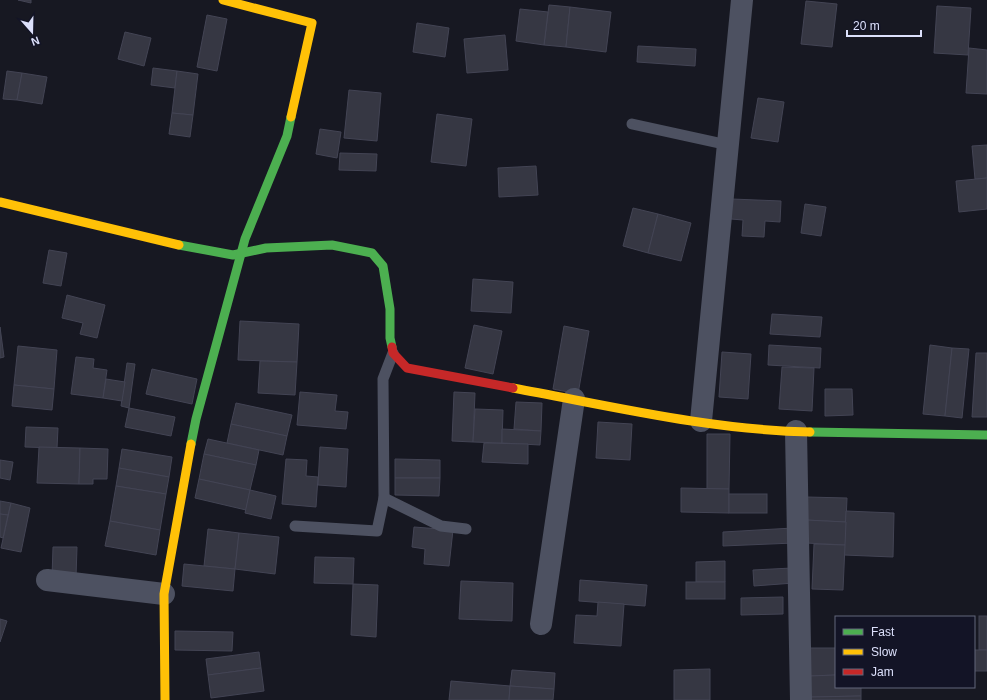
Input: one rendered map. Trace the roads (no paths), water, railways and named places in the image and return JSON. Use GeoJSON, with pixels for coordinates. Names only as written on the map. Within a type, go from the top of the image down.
{"type":"FeatureCollection","features":[{"type":"Feature","properties":{"kind":"street"},"geometry":{"type":"LineString","coordinates":[[166,700],[164,594],[196,419],[245,239],[287,136],[312,23],[223,0]]}},
{"type":"Feature","properties":{"kind":"street"},"geometry":{"type":"LineString","coordinates":[[701,422],[742,0]]}},
{"type":"Feature","properties":{"kind":"street"},"geometry":{"type":"LineString","coordinates":[[0,202],[198,250],[234,255],[266,248],[332,245],[372,254],[383,266],[390,309],[390,338],[393,353],[407,368],[701,422],[796,431],[987,435]]}},
{"type":"Feature","properties":{"kind":"street"},"geometry":{"type":"LineString","coordinates":[[541,624],[574,399]]}},
{"type":"Feature","properties":{"kind":"street"},"geometry":{"type":"LineString","coordinates":[[796,431],[801,700]]}},
{"type":"Feature","properties":{"kind":"street"},"geometry":{"type":"LineString","coordinates":[[47,580],[164,594]]}},
{"type":"Feature","properties":{"kind":"lane"},"geometry":{"type":"LineString","coordinates":[[632,124],[728,144]]}},
{"type":"Feature","properties":{"kind":"lane"},"geometry":{"type":"LineString","coordinates":[[295,526],[377,531],[384,498],[383,380],[393,353]]}},
{"type":"Feature","properties":{"kind":"lane"},"geometry":{"type":"LineString","coordinates":[[384,498],[441,526],[466,530]]}}]}
